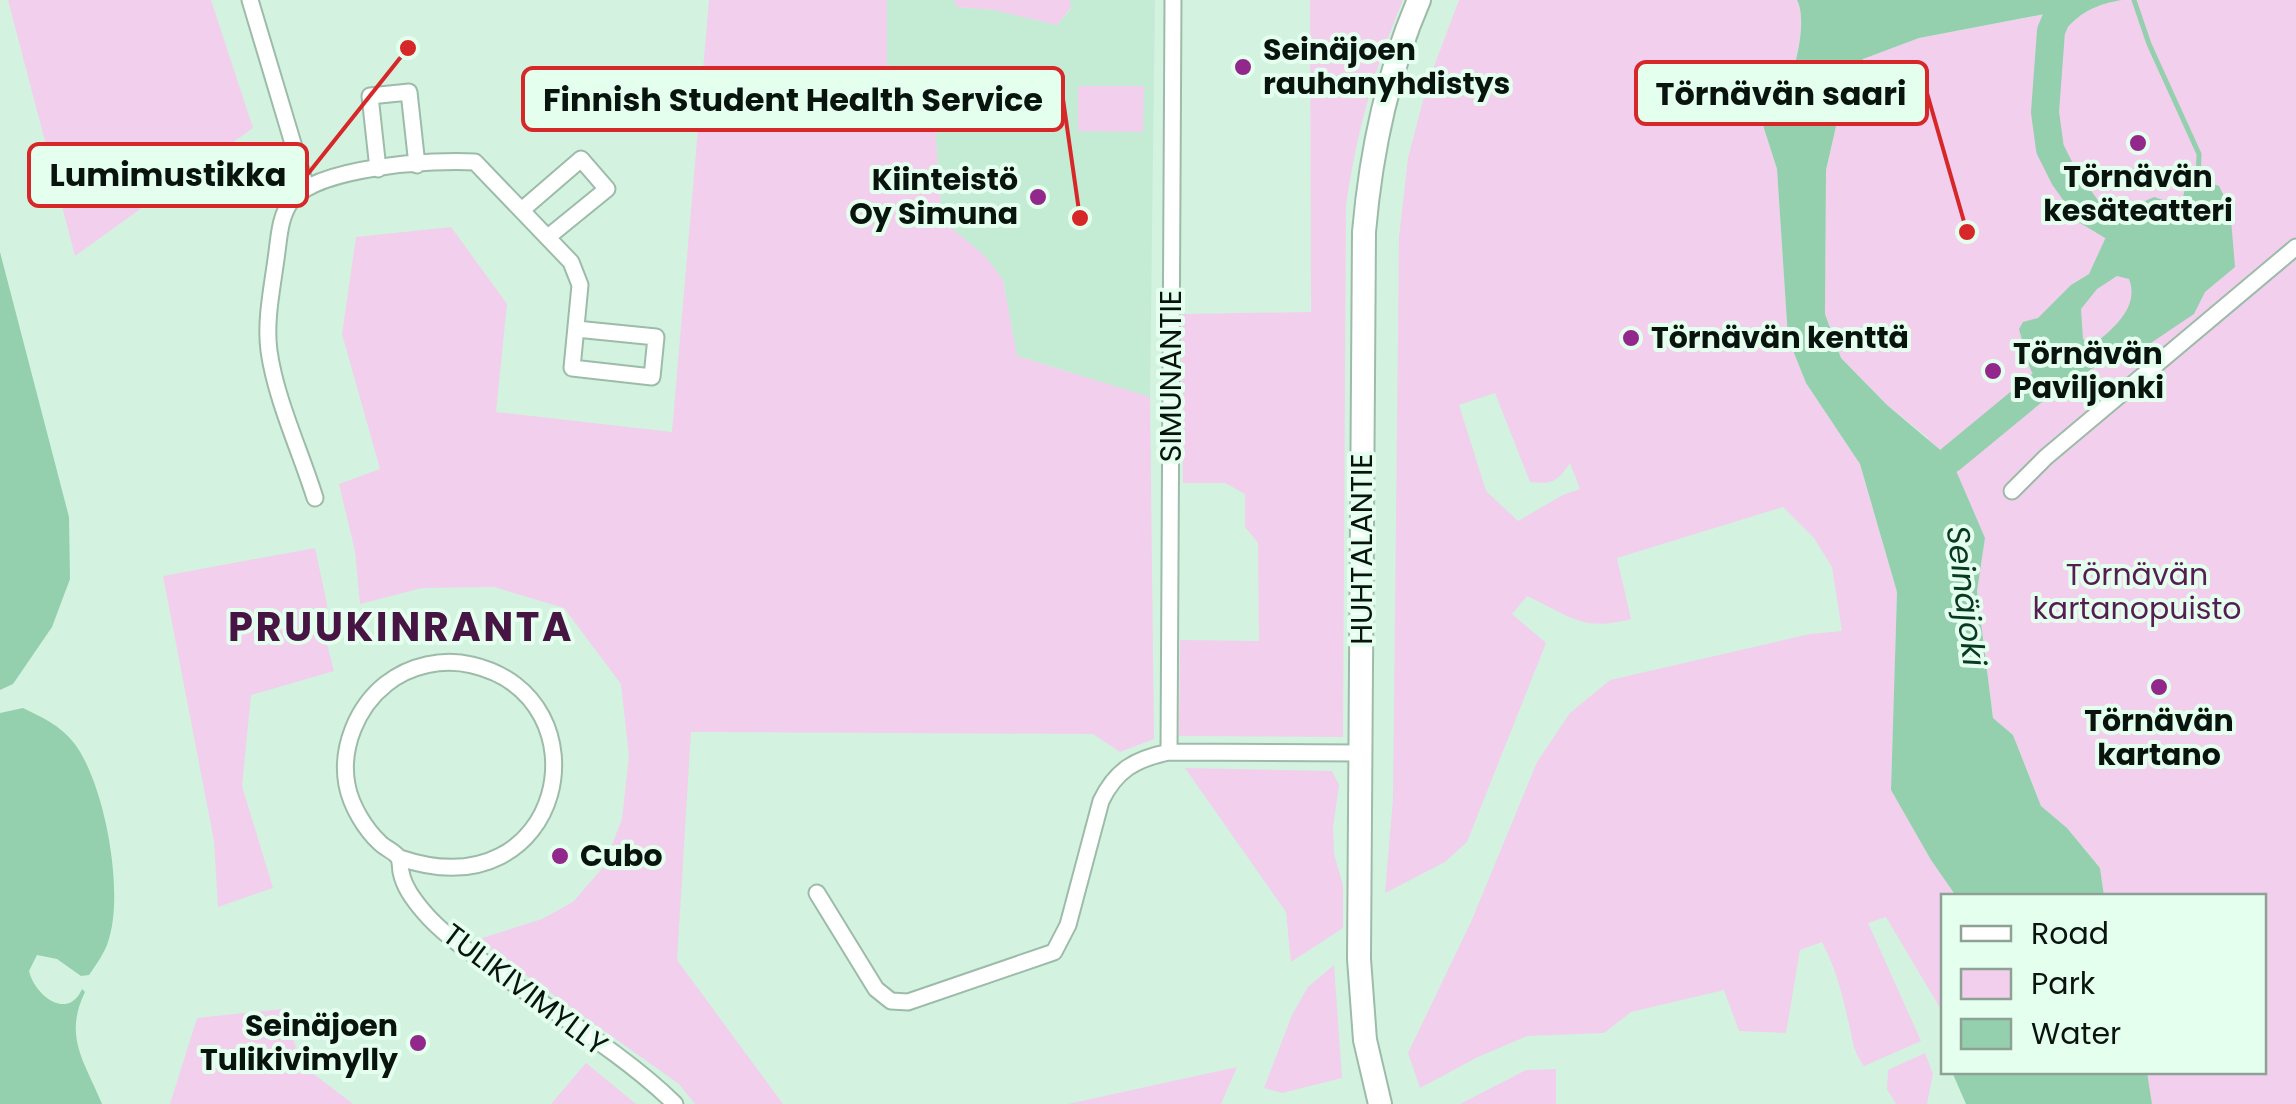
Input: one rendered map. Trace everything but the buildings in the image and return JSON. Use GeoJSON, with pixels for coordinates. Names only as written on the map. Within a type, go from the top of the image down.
{"type":"FeatureCollection","features":[{"type":"Feature","properties":{"kind":"main road","name":"HUHTALANTIE"},"geometry":{"type":"LineString","coordinates":[[1380,1104],[1365,1040],[1359,959],[1364,232],[1379,122],[1399,46],[1419,0]]}},
{"type":"Feature","properties":{"kind":"street"},"geometry":{"type":"LineString","coordinates":[[250,0],[306,187]]}},
{"type":"Feature","properties":{"kind":"street","name":"SIMUNANTIE"},"geometry":{"type":"LineString","coordinates":[[1168,752],[1173,0]]}},
{"type":"Feature","properties":{"kind":"street"},"geometry":{"type":"LineString","coordinates":[[378,169],[370,96],[409,92],[417,164]]}},
{"type":"Feature","properties":{"kind":"street"},"geometry":{"type":"LineString","coordinates":[[523,209],[581,159],[607,188],[548,237]]}},
{"type":"Feature","properties":{"kind":"street"},"geometry":{"type":"LineString","coordinates":[[315,498],[269,350],[269,313],[281,222],[291,201],[306,187],[335,176],[378,169],[476,162],[571,262],[580,285],[572,368],[652,376],[656,338],[576,329]]}},
{"type":"Feature","properties":{"kind":"street"},"geometry":{"type":"LineString","coordinates":[[2012,490],[2296,246]]}},
{"type":"Feature","properties":{"kind":"street","name":"TULIKIVIMYLLY"},"geometry":{"type":"LineString","coordinates":[[400,858],[429,868],[455,870],[480,865],[504,855],[524,839],[540,818],[550,794],[552,743],[528,697],[508,680],[485,668],[460,662],[435,663],[388,682],[369,700],[346,752],[347,785],[358,815],[378,841],[400,858],[406,889],[452,939],[618,1058],[675,1104]]}},
{"type":"Feature","properties":{"kind":"street"},"geometry":{"type":"LineString","coordinates":[[817,893],[870,980],[891,1001],[908,1002],[1054,952],[1068,925],[1088,842],[1110,782],[1123,768],[1144,757],[1168,752],[1360,753]]}},
{"type":"Feature","properties":{"kind":"shaded area"},"geometry":{"type":"Polygon","coordinates":[[[887,0],[954,0],[957,7],[994,10],[1057,25],[1071,9],[1070,0],[1155,0],[1150,397],[1017,356],[1003,280],[985,256],[942,220],[935,127],[887,127],[887,0]]]}},
{"type":"Feature","properties":{"kind":"green space"},"geometry":{"type":"Polygon","coordinates":[[[8,0],[211,0],[253,128],[75,256],[8,0]]]}},
{"type":"Feature","properties":{"kind":"green space"},"geometry":{"type":"Polygon","coordinates":[[[709,0],[887,0],[887,126],[935,127],[942,220],[985,256],[1003,280],[1017,356],[1150,397],[1154,739],[1120,752],[1093,734],[691,732],[677,960],[783,1104],[695,1104],[679,1084],[476,940],[542,919],[573,902],[604,866],[622,819],[629,756],[621,684],[564,608],[494,587],[422,588],[360,604],[355,551],[339,484],[380,469],[342,334],[356,237],[451,227],[507,304],[496,412],[672,432],[709,0]]]}},
{"type":"Feature","properties":{"kind":"green space"},"geometry":{"type":"Polygon","coordinates":[[[954,0],[1070,0],[1071,8],[1057,25],[994,10],[957,7],[954,0]]]}},
{"type":"Feature","properties":{"kind":"green space"},"geometry":{"type":"Polygon","coordinates":[[[1310,0],[1403,0],[1368,101],[1346,205],[1343,737],[1179,736],[1180,640],[1259,641],[1258,543],[1245,527],[1245,494],[1225,483],[1183,483],[1181,314],[1311,312],[1310,0]]]}},
{"type":"Feature","properties":{"kind":"green space"},"geometry":{"type":"Polygon","coordinates":[[[1459,0],[1797,0],[1800,34],[1791,74],[1781,98],[1761,119],[1777,169],[1788,338],[1806,383],[1860,464],[1897,592],[1891,790],[1955,894],[1941,894],[1941,1010],[1886,917],[1868,923],[1921,1041],[1864,1066],[1855,1049],[1838,980],[1822,942],[1800,950],[1786,1033],[1739,1031],[1724,990],[1631,1012],[1604,1033],[1527,1036],[1420,1088],[1408,1053],[1471,922],[1537,762],[1570,713],[1610,680],[1810,634],[1842,631],[1832,567],[1814,538],[1783,507],[1617,558],[1631,619],[1588,623],[1527,596],[1512,614],[1546,643],[1467,842],[1445,862],[1385,893],[1393,798],[1399,237],[1408,158],[1427,85],[1459,0]],[[1495,393],[1459,405],[1486,491],[1518,521],[1580,489],[1570,463],[1562,474],[1544,483],[1530,482],[1495,393]]]}},
{"type":"Feature","properties":{"kind":"green space","name":"Törnävän kartanopuisto"},"geometry":{"type":"Polygon","coordinates":[[[2122,0],[2296,0],[2296,1104],[2152,1104],[2147,1074],[2266,1074],[2266,894],[2104,894],[2100,868],[2067,828],[2041,806],[2013,735],[1993,718],[1977,591],[1985,538],[1928,438],[1887,405],[1841,358],[1825,314],[1826,170],[1840,109],[1863,59],[1919,38],[2046,14],[2066,29],[2078,17],[2122,0]]]}},
{"type":"Feature","properties":{"kind":"green space"},"geometry":{"type":"Polygon","coordinates":[[[1078,86],[1144,86],[1143,132],[1078,131],[1078,86]]]}},
{"type":"Feature","properties":{"kind":"green space"},"geometry":{"type":"Polygon","coordinates":[[[315,548],[327,604],[327,644],[334,671],[251,695],[242,786],[273,888],[218,907],[214,841],[163,576],[315,548]]]}},
{"type":"Feature","properties":{"kind":"green space"},"geometry":{"type":"Polygon","coordinates":[[[1185,768],[1332,771],[1339,785],[1333,827],[1334,854],[1343,885],[1343,928],[1291,962],[1286,912],[1185,768]]]}},
{"type":"Feature","properties":{"kind":"green space"},"geometry":{"type":"Polygon","coordinates":[[[1334,965],[1342,1078],[1282,1093],[1264,1088],[1292,1015],[1308,987],[1334,965]]]}},
{"type":"Feature","properties":{"kind":"green space"},"geometry":{"type":"Polygon","coordinates":[[[283,1009],[302,1065],[353,1104],[170,1104],[197,1018],[283,1009]]]}},
{"type":"Feature","properties":{"kind":"green space"},"geometry":{"type":"Polygon","coordinates":[[[1925,1053],[1933,1074],[1927,1104],[1896,1104],[1887,1089],[1888,1070],[1925,1053]]]}},
{"type":"Feature","properties":{"kind":"green space"},"geometry":{"type":"Polygon","coordinates":[[[586,1063],[636,1104],[551,1104],[586,1063]]]}},
{"type":"Feature","properties":{"kind":"green space"},"geometry":{"type":"Polygon","coordinates":[[[1237,1067],[1221,1104],[1068,1104],[1237,1067]]]}},
{"type":"Feature","properties":{"kind":"green space"},"geometry":{"type":"Polygon","coordinates":[[[1556,1069],[1556,1104],[1460,1104],[1526,1070],[1556,1069]]]}},
{"type":"Feature","properties":{"kind":"water","name":"Seinäjoki"},"geometry":{"type":"Polygon","coordinates":[[[1797,0],[2122,0],[2091,9],[2066,29],[2053,26],[2045,14],[1919,38],[1863,59],[1840,109],[1826,170],[1825,314],[1841,358],[1887,405],[1951,459],[1985,538],[1977,591],[1993,718],[2013,735],[2041,806],[2067,828],[2100,868],[2104,894],[1955,894],[1891,790],[1897,592],[1860,464],[1806,383],[1788,338],[1777,169],[1761,119],[1781,98],[1792,74],[1801,34],[1797,0]]]}},
{"type":"Feature","properties":{"kind":"water"},"geometry":{"type":"Polygon","coordinates":[[[2200,180],[2219,186],[2230,208],[2235,267],[2205,292],[2194,314],[2133,355],[2091,369],[2062,397],[2042,385],[2028,362],[2019,329],[2023,322],[2038,318],[2071,285],[2089,274],[2111,226],[2125,210],[2154,197],[2169,202],[2183,197],[2186,184],[2200,180]],[[2117,276],[2097,289],[2081,309],[2083,339],[2093,345],[2123,316],[2131,299],[2129,279],[2117,276]]]}},
{"type":"Feature","properties":{"kind":"water"},"geometry":{"type":"Polygon","coordinates":[[[0,252],[69,517],[70,579],[52,627],[13,684],[0,690],[0,252]]]}},
{"type":"Feature","properties":{"kind":"water"},"geometry":{"type":"Polygon","coordinates":[[[23,708],[57,727],[74,743],[95,784],[109,840],[113,921],[100,959],[89,975],[81,976],[57,959],[37,955],[29,971],[38,989],[52,1001],[69,1003],[82,989],[85,992],[76,1036],[102,1104],[0,1104],[0,713],[23,708]]]}},
{"type":"Feature","properties":{"kind":"water"},"geometry":{"type":"Polygon","coordinates":[[[1953,1074],[2147,1074],[2152,1104],[1966,1104],[1953,1074]]]}},
{"type":"Feature","properties":{"kind":"waterway"},"geometry":{"type":"LineString","coordinates":[[2134,0],[2149,44],[2199,154],[2198,184]]}},
{"type":"Feature","properties":{"kind":"waterway"},"geometry":{"type":"LineString","coordinates":[[2063,3],[2051,31],[2045,112],[2050,149],[2089,212],[2129,236],[2138,251]]}},
{"type":"Feature","properties":{"kind":"waterway"},"geometry":{"type":"LineString","coordinates":[[1951,459],[2065,365]]}},
{"type":"Feature","properties":{"kind":"place","name":"Lumimustikka"},"geometry":{"type":"Point","coordinates":[408,48]}},
{"type":"Feature","properties":{"kind":"place","name":"Seinäjoen rauhanyhdistys"},"geometry":{"type":"Point","coordinates":[1243,67]}},
{"type":"Feature","properties":{"kind":"place","name":"Törnävän kesäteatteri"},"geometry":{"type":"Point","coordinates":[2138,143]}},
{"type":"Feature","properties":{"kind":"place","name":"Kiinteistö Oy Simuna"},"geometry":{"type":"Point","coordinates":[1038,197]}},
{"type":"Feature","properties":{"kind":"place","name":"Finnish Student Health Service"},"geometry":{"type":"Point","coordinates":[1080,218]}},
{"type":"Feature","properties":{"kind":"place","name":"Törnävän saari"},"geometry":{"type":"Point","coordinates":[1967,232]}},
{"type":"Feature","properties":{"kind":"place","name":"Törnävän kenttä"},"geometry":{"type":"Point","coordinates":[1631,338]}},
{"type":"Feature","properties":{"kind":"place","name":"Törnävän Paviljonki"},"geometry":{"type":"Point","coordinates":[1993,371]}},
{"type":"Feature","properties":{"kind":"place","name":"Törnävän kartano"},"geometry":{"type":"Point","coordinates":[2159,687]}},
{"type":"Feature","properties":{"kind":"place","name":"Cubo"},"geometry":{"type":"Point","coordinates":[560,856]}},
{"type":"Feature","properties":{"kind":"place","name":"Seinäjoen Tulikivimylly"},"geometry":{"type":"Point","coordinates":[418,1043]}},
{"type":"Feature","properties":{"kind":"district","name":"PRUUKINRANTA"},"geometry":{"type":"Point","coordinates":[401,627]}}]}
